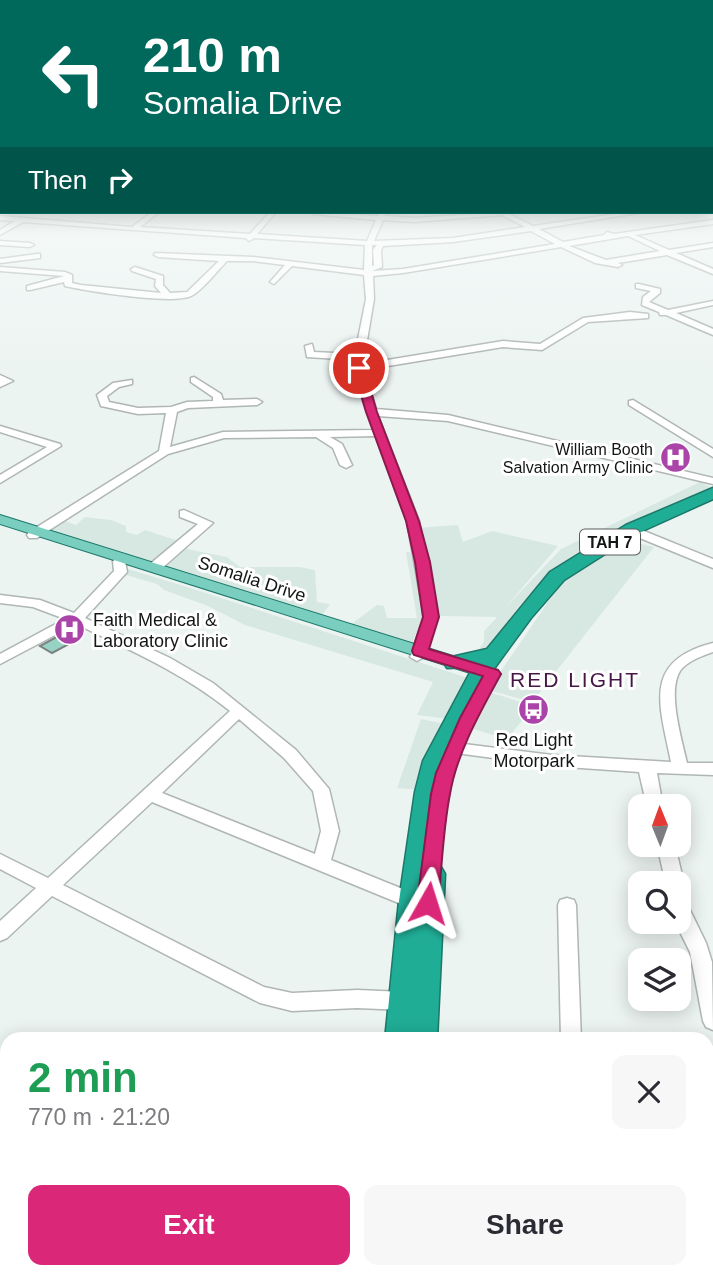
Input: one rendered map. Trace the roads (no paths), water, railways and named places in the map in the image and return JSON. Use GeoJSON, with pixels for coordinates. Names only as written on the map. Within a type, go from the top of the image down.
{"type":"FeatureCollection","features":[{"type":"Feature","properties":{"kind":"highway","name":"TAH 7"},"geometry":{"type":"LineString","coordinates":[[402,1032],[413,901],[427,792],[435,761],[485,674],[524,614],[557,576],[632,529],[713,494]]}},
{"type":"Feature","properties":{"kind":"highway","name":"TAH 7"},"geometry":{"type":"LineString","coordinates":[[421,1032],[428,903],[440,794],[485,674],[571,581],[644,535],[713,503]]}},
{"type":"Feature","properties":{"kind":"highway"},"geometry":{"type":"LineString","coordinates":[[479,660],[485,674],[464,679],[452,665],[479,660]]}},
{"type":"Feature","properties":{"kind":"main road","name":"Somalia Drive"},"geometry":{"type":"LineString","coordinates":[[0,519],[120,561],[419,654]]}},
{"type":"Feature","properties":{"kind":"main road","name":"Somalia Drive"},"geometry":{"type":"LineString","coordinates":[[0,524],[155,567],[452,665]]}},
{"type":"Feature","properties":{"kind":"street"},"geometry":{"type":"LineString","coordinates":[[22,257],[28,249]]}},
{"type":"Feature","properties":{"kind":"street"},"geometry":{"type":"LineString","coordinates":[[367,249],[370,299],[359,362],[372,412],[413,521],[422,562],[431,617],[419,654]]}},
{"type":"Feature","properties":{"kind":"street"},"geometry":{"type":"LineString","coordinates":[[158,255],[291,263],[367,272],[403,271],[536,249]]}},
{"type":"Feature","properties":{"kind":"street"},"geometry":{"type":"LineString","coordinates":[[573,249],[598,261],[618,265]]}},
{"type":"Feature","properties":{"kind":"street"},"geometry":{"type":"LineString","coordinates":[[662,249],[713,272]]}},
{"type":"Feature","properties":{"kind":"street"},"geometry":{"type":"LineString","coordinates":[[608,262],[690,249]]}},
{"type":"Feature","properties":{"kind":"street"},"geometry":{"type":"LineString","coordinates":[[0,255],[11,258]]}},
{"type":"Feature","properties":{"kind":"street"},"geometry":{"type":"LineString","coordinates":[[0,261],[37,256]]}},
{"type":"Feature","properties":{"kind":"street"},"geometry":{"type":"LineString","coordinates":[[70,276],[68,284],[81,287],[166,296],[190,293],[225,259]]}},
{"type":"Feature","properties":{"kind":"street"},"geometry":{"type":"LineString","coordinates":[[274,282],[291,263]]}},
{"type":"Feature","properties":{"kind":"street"},"geometry":{"type":"LineString","coordinates":[[135,269],[160,278],[159,286],[165,290],[166,296]]}},
{"type":"Feature","properties":{"kind":"street"},"geometry":{"type":"LineString","coordinates":[[0,270],[70,276]]}},
{"type":"Feature","properties":{"kind":"street"},"geometry":{"type":"LineString","coordinates":[[0,276],[13,270]]}},
{"type":"Feature","properties":{"kind":"street"},"geometry":{"type":"LineString","coordinates":[[30,288],[70,276]]}},
{"type":"Feature","properties":{"kind":"street"},"geometry":{"type":"LineString","coordinates":[[639,286],[656,290],[645,303],[713,332]]}},
{"type":"Feature","properties":{"kind":"street"},"geometry":{"type":"LineString","coordinates":[[309,346],[310,355],[359,362],[503,344],[542,347],[586,320],[645,316],[713,303]]}},
{"type":"Feature","properties":{"kind":"street"},"geometry":{"type":"LineString","coordinates":[[636,324],[645,316]]}},
{"type":"Feature","properties":{"kind":"street"},"geometry":{"type":"LineString","coordinates":[[0,378],[8,381],[0,384]]}},
{"type":"Feature","properties":{"kind":"street"},"geometry":{"type":"LineString","coordinates":[[194,380],[218,396],[218,403]]}},
{"type":"Feature","properties":{"kind":"street"},"geometry":{"type":"LineString","coordinates":[[129,382],[102,395],[105,404],[138,411],[257,402]]}},
{"type":"Feature","properties":{"kind":"street"},"geometry":{"type":"LineString","coordinates":[[633,404],[713,454]]}},
{"type":"Feature","properties":{"kind":"street"},"geometry":{"type":"LineString","coordinates":[[164,452],[172,410]]}},
{"type":"Feature","properties":{"kind":"street"},"geometry":{"type":"LineString","coordinates":[[372,412],[448,418],[713,481]]}},
{"type":"Feature","properties":{"kind":"street"},"geometry":{"type":"LineString","coordinates":[[0,429],[56,446],[0,480]]}},
{"type":"Feature","properties":{"kind":"street"},"geometry":{"type":"LineString","coordinates":[[36,533],[164,452],[223,435],[380,433]]}},
{"type":"Feature","properties":{"kind":"street"},"geometry":{"type":"LineString","coordinates":[[319,435],[338,446],[346,465]]}},
{"type":"Feature","properties":{"kind":"street"},"geometry":{"type":"LineString","coordinates":[[155,567],[181,545],[184,538],[207,523],[184,514]]}},
{"type":"Feature","properties":{"kind":"street"},"geometry":{"type":"LineString","coordinates":[[644,535],[713,564]]}},
{"type":"Feature","properties":{"kind":"street"},"geometry":{"type":"LineString","coordinates":[[0,660],[76,619],[121,572],[120,561]]}},
{"type":"Feature","properties":{"kind":"street"},"geometry":{"type":"LineString","coordinates":[[0,599],[22,600],[76,619],[165,661],[208,685],[290,754],[321,789],[330,831],[321,864]]}},
{"type":"Feature","properties":{"kind":"street"},"geometry":{"type":"LineString","coordinates":[[680,768],[667,696],[670,680],[681,663],[713,647]]}},
{"type":"Feature","properties":{"kind":"street"},"geometry":{"type":"LineString","coordinates":[[0,933],[239,711]]}},
{"type":"Feature","properties":{"kind":"street"},"geometry":{"type":"LineString","coordinates":[[456,748],[522,759],[645,768],[713,769]]}},
{"type":"Feature","properties":{"kind":"street"},"geometry":{"type":"LineString","coordinates":[[645,768],[649,772],[653,794]]}},
{"type":"Feature","properties":{"kind":"street"},"geometry":{"type":"LineString","coordinates":[[149,794],[413,901]]}},
{"type":"Feature","properties":{"kind":"street"},"geometry":{"type":"LineString","coordinates":[[0,861],[260,995],[292,1002],[357,999],[404,1001]]}},
{"type":"Feature","properties":{"kind":"street"},"geometry":{"type":"LineString","coordinates":[[567,905],[571,1032]]}},
{"type":"Feature","properties":{"kind":"street"},"geometry":{"type":"LineString","coordinates":[[691,934],[696,943],[705,979],[705,996],[713,1021]]}},
{"type":"Feature","properties":{"kind":"place","name":"William Booth Salvation Army Clinic"},"geometry":{"type":"Point","coordinates":[676,458]}},
{"type":"Feature","properties":{"kind":"place","name":"Faith Medical & Laboratory Clinic"},"geometry":{"type":"Point","coordinates":[70,630]}},
{"type":"Feature","properties":{"kind":"place","name":"Red Light Motorpark"},"geometry":{"type":"Point","coordinates":[534,710]}},
{"type":"Feature","properties":{"kind":"district","name":"RED LIGHT"},"geometry":{"type":"Point","coordinates":[575,679]}}]}
